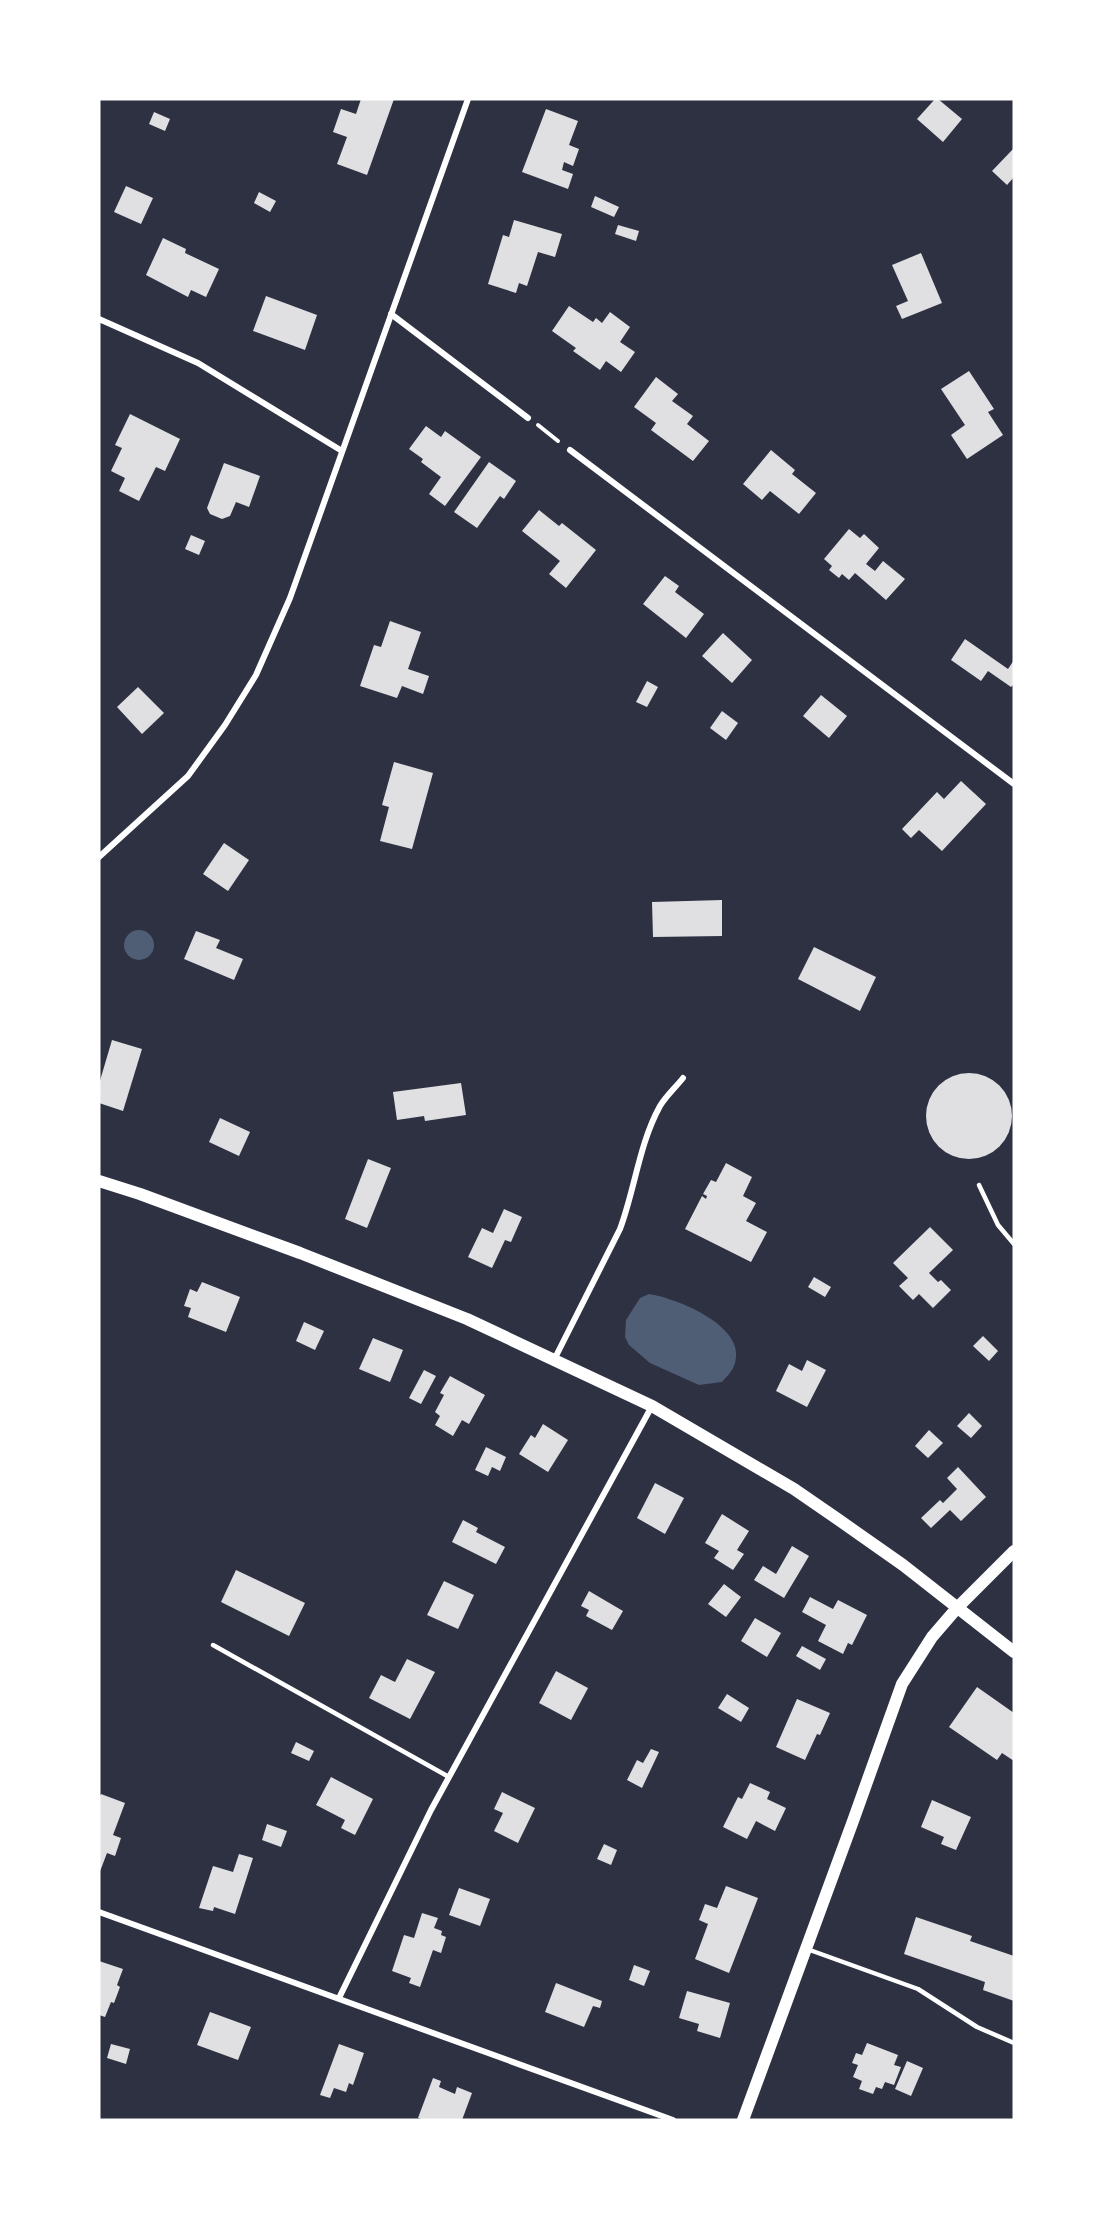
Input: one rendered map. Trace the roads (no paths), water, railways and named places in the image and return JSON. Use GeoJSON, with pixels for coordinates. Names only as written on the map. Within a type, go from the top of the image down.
{"type":"FeatureCollection","features":[{"type":"Feature","properties":{"kind":"main road"},"geometry":{"type":"LineString","coordinates":[[99,1181],[300,1252],[467,1319],[652,1406],[794,1490],[903,1565],[1014,1652]]}},
{"type":"Feature","properties":{"kind":"main road"},"geometry":{"type":"LineString","coordinates":[[742,2120],[807,1949],[902,1684],[932,1637],[957,1608],[1014,1551]]}},
{"type":"Feature","properties":{"kind":"street"},"geometry":{"type":"LineString","coordinates":[[99,857],[188,776],[225,725],[256,675],[290,598],[468,99]]}},
{"type":"Feature","properties":{"kind":"street"},"geometry":{"type":"LineString","coordinates":[[391,314],[528,418]]}},
{"type":"Feature","properties":{"kind":"street"},"geometry":{"type":"LineString","coordinates":[[99,319],[198,363],[342,451]]}},
{"type":"Feature","properties":{"kind":"street"},"geometry":{"type":"LineString","coordinates":[[570,450],[1014,784]]}},
{"type":"Feature","properties":{"kind":"street"},"geometry":{"type":"LineString","coordinates":[[553,1360],[620,1229],[641,1155],[661,1105],[683,1078]]}},
{"type":"Feature","properties":{"kind":"street"},"geometry":{"type":"LineString","coordinates":[[339,1998],[450,1777],[652,1406]]}},
{"type":"Feature","properties":{"kind":"street"},"geometry":{"type":"LineString","coordinates":[[99,1912],[673,2120]]}},
{"type":"Feature","properties":{"kind":"lane"},"geometry":{"type":"LineString","coordinates":[[979,1185],[998,1225],[1014,1244]]}},
{"type":"Feature","properties":{"kind":"lane"},"geometry":{"type":"LineString","coordinates":[[213,1645],[450,1777]]}},
{"type":"Feature","properties":{"kind":"lane"},"geometry":{"type":"LineString","coordinates":[[807,1949],[918,1989],[977,2028],[1014,2043]]}},
{"type":"Feature","properties":{"kind":"water"},"geometry":{"type":"Polygon","coordinates":[[[139,930],[145,931],[153,939],[153,951],[145,959],[139,960],[133,959],[125,951],[124,945],[125,939],[133,931],[139,930]]]}},
{"type":"Feature","properties":{"kind":"water"},"geometry":{"type":"Polygon","coordinates":[[[649,1294],[676,1301],[707,1316],[730,1337],[736,1350],[735,1363],[722,1382],[699,1385],[650,1363],[629,1345],[625,1337],[626,1320],[640,1298],[649,1294]]]}}]}
